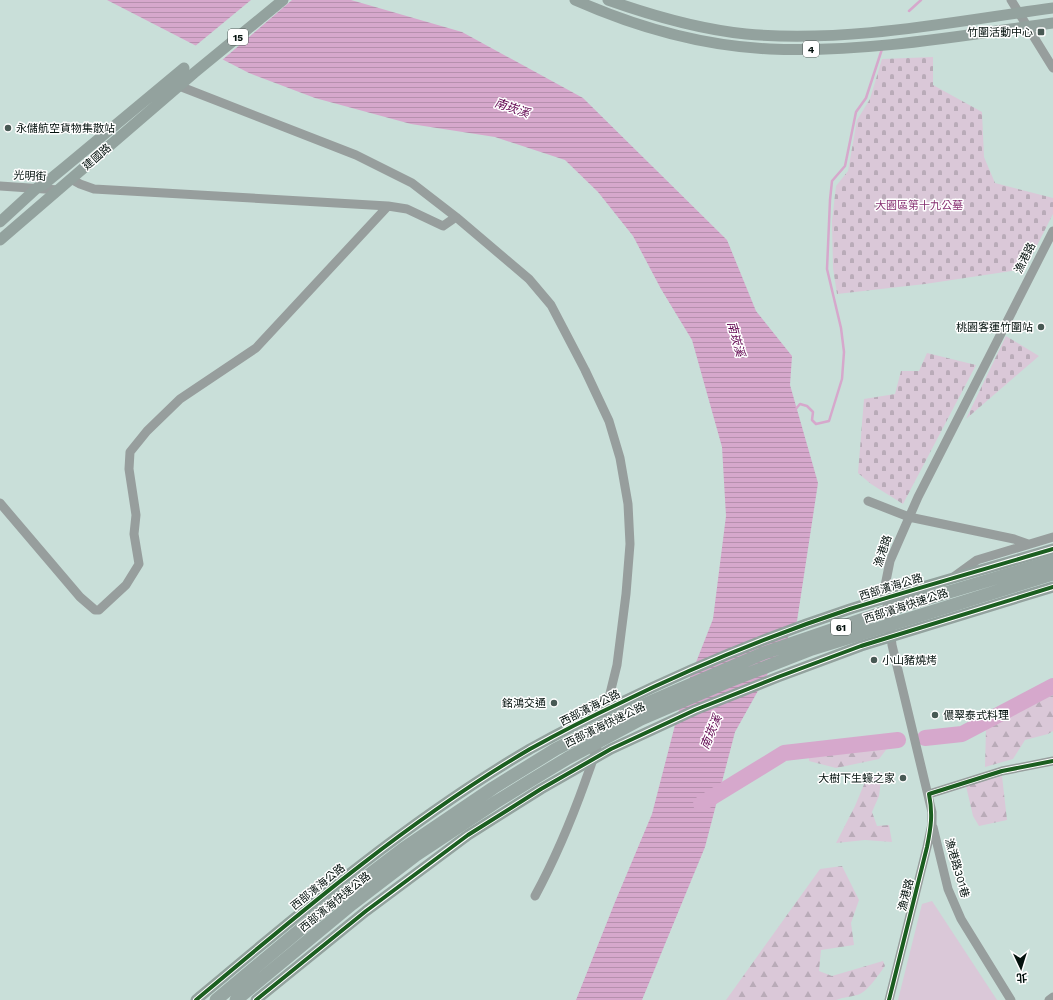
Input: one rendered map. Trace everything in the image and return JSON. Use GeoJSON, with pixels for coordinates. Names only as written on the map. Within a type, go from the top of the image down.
{"type":"FeatureCollection","features":[{"type":"Feature","properties":{"kind":"highway","name":"西部濱海快速公路"},"geometry":{"type":"LineString","coordinates":[[216,1000],[332,903],[403,849],[493,788],[556,749],[634,709],[764,652],[902,606],[1053,561]]}},
{"type":"Feature","properties":{"kind":"highway","name":"西部濱海快速公路"},"geometry":{"type":"LineString","coordinates":[[236,1000],[352,904],[416,855],[496,802],[568,758],[641,719],[727,682],[812,650],[1053,574]]}},
{"type":"Feature","properties":{"kind":"main road","name":"15"},"geometry":{"type":"LineString","coordinates":[[189,71],[283,0]]}},
{"type":"Feature","properties":{"kind":"main road","name":"4"},"geometry":{"type":"LineString","coordinates":[[575,0],[632,22],[668,33],[735,46],[769,49],[797,50],[865,47],[933,40],[1053,23]]}},
{"type":"Feature","properties":{"kind":"main road","name":"4"},"geometry":{"type":"LineString","coordinates":[[608,0],[665,19],[695,26],[745,34],[795,36],[902,29],[1053,8]]}},
{"type":"Feature","properties":{"kind":"main road","name":"建國路"},"geometry":{"type":"LineString","coordinates":[[0,240],[178,86],[189,71]]}},
{"type":"Feature","properties":{"kind":"main road","name":"建國路"},"geometry":{"type":"LineString","coordinates":[[0,222],[37,188],[60,172],[189,71]]}},
{"type":"Feature","properties":{"kind":"main road","name":"西部濱海公路"},"geometry":{"type":"LineString","coordinates":[[196,1000],[293,919],[405,831],[488,775],[530,749],[570,727],[706,663],[776,636],[849,610],[1053,549]]}},
{"type":"Feature","properties":{"kind":"main road","name":"61"},"geometry":{"type":"LineString","coordinates":[[256,1000],[366,911],[468,835],[541,789],[611,749],[695,710],[784,674],[860,646],[1053,587]]}},
{"type":"Feature","properties":{"kind":"street"},"geometry":{"type":"LineString","coordinates":[[1011,0],[1053,68]]}},
{"type":"Feature","properties":{"kind":"street"},"geometry":{"type":"LineString","coordinates":[[178,86],[356,154],[412,183],[456,216],[529,279],[551,305],[585,370],[609,421],[620,458],[628,504],[630,544],[626,594],[617,665],[597,750],[575,810],[548,871],[535,896]]}},
{"type":"Feature","properties":{"kind":"street"},"geometry":{"type":"LineString","coordinates":[[71,179],[80,184],[94,188],[388,206],[407,209],[443,226],[456,216]]}},
{"type":"Feature","properties":{"kind":"street","name":"光明街"},"geometry":{"type":"LineString","coordinates":[[0,186],[59,190]]}},
{"type":"Feature","properties":{"kind":"street"},"geometry":{"type":"LineString","coordinates":[[0,503],[80,597],[95,610],[99,610],[126,585],[139,564],[134,534],[136,515],[129,469],[130,452],[147,431],[180,399],[256,348],[388,206]]}},
{"type":"Feature","properties":{"kind":"street","name":"漁港路"},"geometry":{"type":"LineString","coordinates":[[889,1000],[928,847],[932,824],[929,794],[894,652],[890,628],[885,586],[890,561],[909,517],[980,372],[1053,231]]}},
{"type":"Feature","properties":{"kind":"street"},"geometry":{"type":"LineString","coordinates":[[868,501],[909,517],[1014,539],[1028,544]]}},
{"type":"Feature","properties":{"kind":"street"},"geometry":{"type":"LineString","coordinates":[[887,604],[937,588],[978,560],[1028,544],[1053,538]]}},
{"type":"Feature","properties":{"kind":"street"},"geometry":{"type":"LineString","coordinates":[[890,628],[946,610],[1009,604],[1053,592]]}},
{"type":"Feature","properties":{"kind":"street"},"geometry":{"type":"LineString","coordinates":[[929,794],[1002,771],[1053,761]]}},
{"type":"Feature","properties":{"kind":"street","name":"漁港路301巷"},"geometry":{"type":"LineString","coordinates":[[932,824],[948,889],[961,918],[1011,1000]]}},
{"type":"Feature","properties":{"kind":"street"},"geometry":{"type":"LineString","coordinates":[[1049,1000],[1053,998]]}},
{"type":"Feature","properties":{"kind":"green space","name":"大園區第十九公墓"},"geometry":{"type":"Polygon","coordinates":[[[933,57],[933,85],[982,112],[984,157],[995,183],[1053,198],[1053,214],[1025,269],[925,284],[837,294],[833,268],[832,221],[836,186],[848,171],[857,120],[870,99],[882,59],[933,57]]]}},
{"type":"Feature","properties":{"kind":"green space"},"geometry":{"type":"Polygon","coordinates":[[[1006,336],[1039,356],[966,419],[1006,336]]]}},
{"type":"Feature","properties":{"kind":"green space"},"geometry":{"type":"Polygon","coordinates":[[[927,353],[976,365],[903,504],[871,484],[858,473],[864,399],[895,394],[901,371],[919,371],[927,353]]]}},
{"type":"Feature","properties":{"kind":"green space"},"geometry":{"type":"Polygon","coordinates":[[[1053,695],[1053,731],[1048,734],[1025,740],[1013,759],[985,767],[986,729],[1053,695]]]}},
{"type":"Feature","properties":{"kind":"green space"},"geometry":{"type":"Polygon","coordinates":[[[889,746],[879,759],[836,768],[809,761],[809,754],[889,746]]]}},
{"type":"Feature","properties":{"kind":"green space"},"geometry":{"type":"Polygon","coordinates":[[[882,772],[879,796],[872,812],[877,826],[889,825],[892,842],[865,840],[836,843],[855,806],[865,782],[882,772]]]}},
{"type":"Feature","properties":{"kind":"green space"},"geometry":{"type":"Polygon","coordinates":[[[1002,776],[1007,820],[979,826],[973,816],[966,786],[1002,776]]]}},
{"type":"Feature","properties":{"kind":"green space"},"geometry":{"type":"Polygon","coordinates":[[[842,866],[859,900],[851,923],[854,945],[821,950],[819,971],[832,976],[883,961],[885,966],[872,983],[861,994],[836,1000],[726,1000],[820,869],[842,866]]]}},
{"type":"Feature","properties":{"kind":"green space"},"geometry":{"type":"Polygon","coordinates":[[[932,901],[997,1000],[898,1000],[922,904],[932,901]]]}},
{"type":"Feature","properties":{"kind":"water","name":"南崁溪"},"geometry":{"type":"Polygon","coordinates":[[[107,0],[351,0],[462,32],[583,98],[727,240],[756,311],[792,356],[790,385],[818,483],[797,621],[735,732],[705,847],[642,1000],[576,1000],[652,814],[682,698],[713,619],[726,516],[722,447],[692,340],[661,289],[633,236],[598,192],[565,160],[495,137],[411,124],[315,98],[249,73],[107,0]]]}},
{"type":"Feature","properties":{"kind":"pier"},"geometry":{"type":"Polygon","coordinates":[[[251,0],[292,0],[221,61],[194,47],[251,0]]]}},
{"type":"Feature","properties":{"kind":"waterway"},"geometry":{"type":"LineString","coordinates":[[909,11],[921,0]]}},
{"type":"Feature","properties":{"kind":"waterway"},"geometry":{"type":"LineString","coordinates":[[794,411],[800,404],[807,406],[813,412],[812,420],[816,424],[829,421],[842,379],[844,352],[841,328],[827,269],[832,181],[845,166],[856,112],[866,98],[882,49]]}},
{"type":"Feature","properties":{"kind":"waterway"},"geometry":{"type":"LineString","coordinates":[[925,738],[962,734],[1053,686]]}},
{"type":"Feature","properties":{"kind":"waterway"},"geometry":{"type":"LineString","coordinates":[[701,804],[784,753],[898,740]]}},
{"type":"Feature","properties":{"kind":"cycle path"},"geometry":{"type":"LineString","coordinates":[[196,1000],[276,933],[399,836],[485,776],[563,731],[675,677],[732,652],[791,630],[875,601],[1053,549]]}},
{"type":"Feature","properties":{"kind":"cycle path"},"geometry":{"type":"LineString","coordinates":[[256,1000],[366,911],[468,835],[541,789],[611,749],[695,710],[861,646],[1053,587]]}},
{"type":"Feature","properties":{"kind":"cycle path"},"geometry":{"type":"LineString","coordinates":[[889,1000],[927,847],[931,814],[929,794],[1002,771],[1053,761]]}},
{"type":"Feature","properties":{"kind":"place","name":"竹圍活動中心"},"geometry":{"type":"Point","coordinates":[1041,32]}},
{"type":"Feature","properties":{"kind":"place","name":"永儲航空貨物集散站"},"geometry":{"type":"Point","coordinates":[8,128]}},
{"type":"Feature","properties":{"kind":"place","name":"桃園客運竹圍站"},"geometry":{"type":"Point","coordinates":[1041,327]}},
{"type":"Feature","properties":{"kind":"place","name":"小山豬燒烤"},"geometry":{"type":"Point","coordinates":[874,660]}},
{"type":"Feature","properties":{"kind":"place","name":"銘鴻交通"},"geometry":{"type":"Point","coordinates":[554,703]}},
{"type":"Feature","properties":{"kind":"place","name":"儂翠泰式料理"},"geometry":{"type":"Point","coordinates":[935,715]}},
{"type":"Feature","properties":{"kind":"place","name":"大樹下生蠔之家"},"geometry":{"type":"Point","coordinates":[903,778]}}]}
